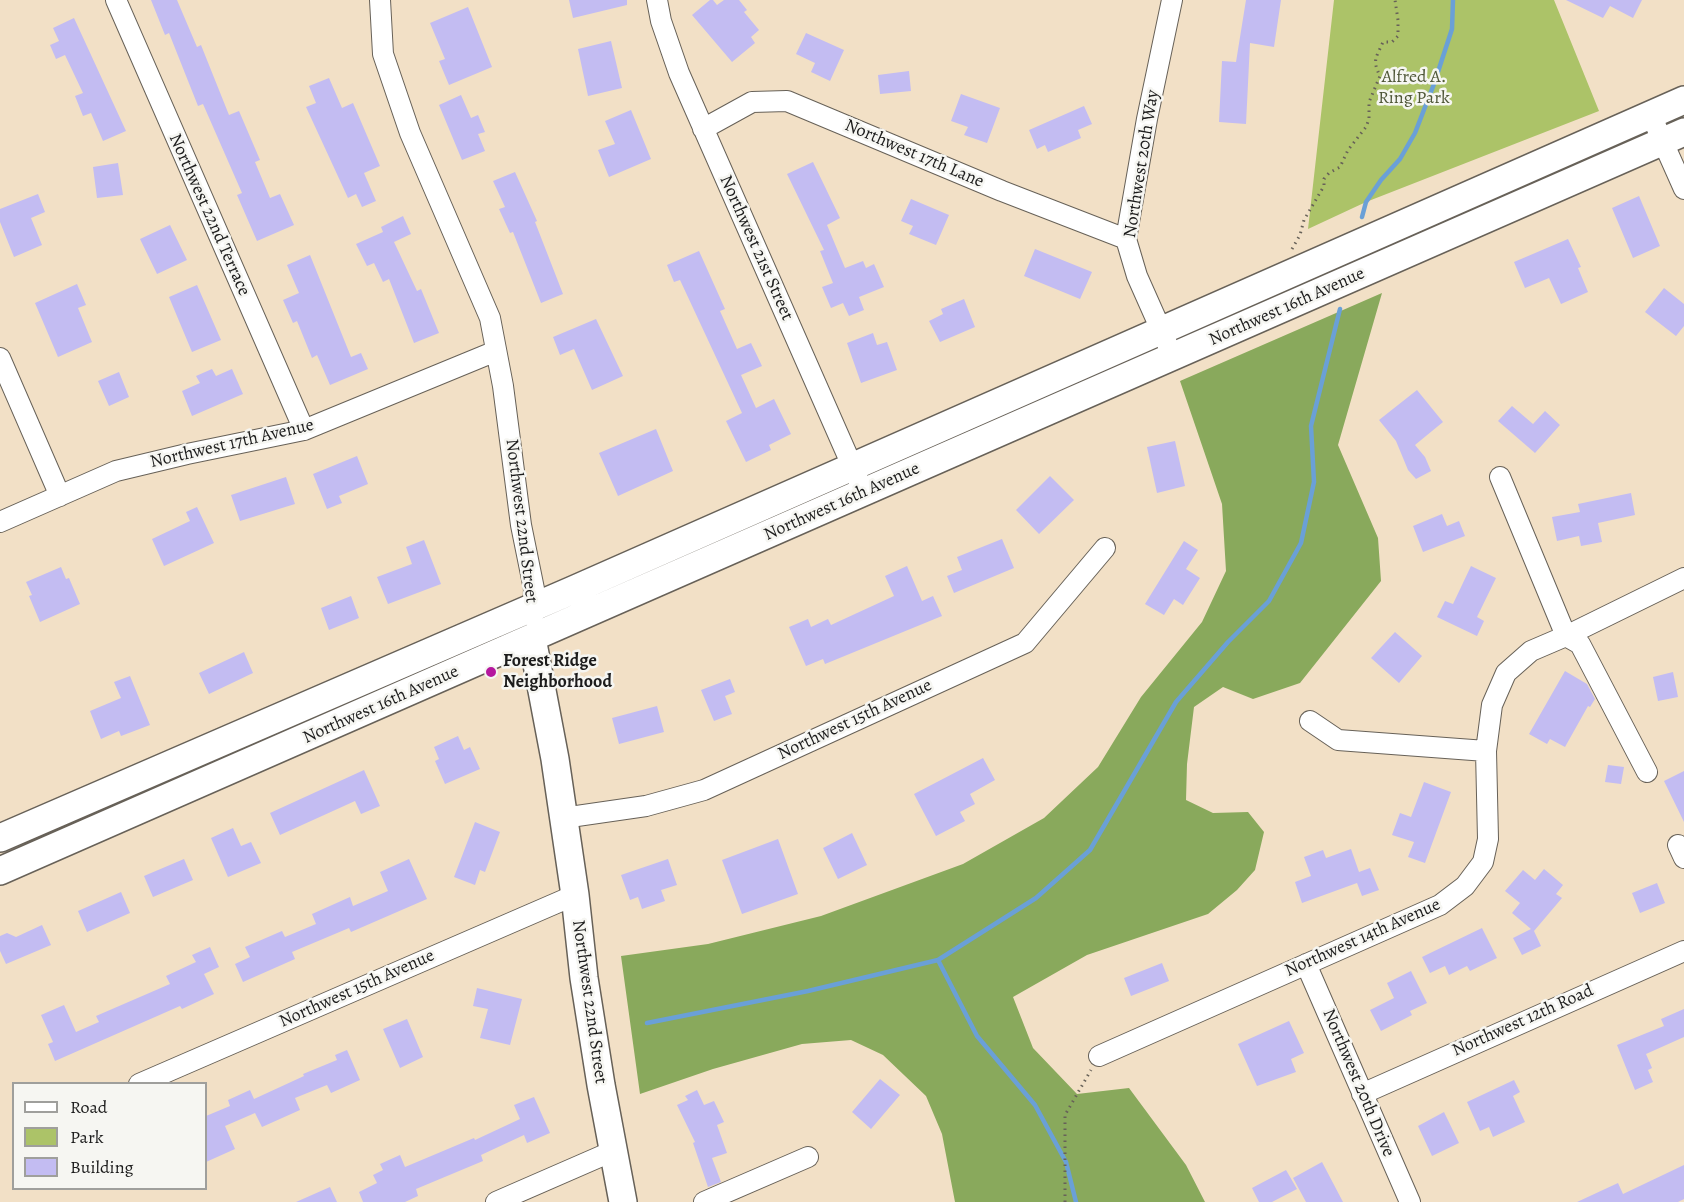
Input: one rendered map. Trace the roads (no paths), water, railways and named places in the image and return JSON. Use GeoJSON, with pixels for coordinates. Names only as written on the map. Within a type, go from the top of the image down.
{"type":"FeatureCollection","features":[{"type":"Feature","properties":{"kind":"main road","name":"Northwest 16th Avenue"},"geometry":{"type":"LineString","coordinates":[[0,838],[533,607],[1684,100]]}},
{"type":"Feature","properties":{"kind":"main road","name":"Northwest 16th Avenue"},"geometry":{"type":"LineString","coordinates":[[0,871],[1673,137]]}},
{"type":"Feature","properties":{"kind":"main road"},"geometry":{"type":"LineString","coordinates":[[1403,223],[1415,251]]}},
{"type":"Feature","properties":{"kind":"main road","name":"Northwest 22nd Street"},"geometry":{"type":"LineString","coordinates":[[532,638],[555,759],[575,895],[584,978],[623,1202]]}},
{"type":"Feature","properties":{"kind":"main road"},"geometry":{"type":"LineString","coordinates":[[219,742],[232,770]]}},
{"type":"Feature","properties":{"kind":"street","name":"Northwest 22nd Terrace"},"geometry":{"type":"LineString","coordinates":[[116,0],[304,430]]}},
{"type":"Feature","properties":{"kind":"street","name":"Northwest 22nd Street"},"geometry":{"type":"LineString","coordinates":[[380,0],[383,54],[410,133],[490,318],[503,386],[521,525],[534,589],[532,638]]}},
{"type":"Feature","properties":{"kind":"street","name":"Northwest 21st Street"},"geometry":{"type":"LineString","coordinates":[[657,0],[661,21],[679,73],[864,493]]}},
{"type":"Feature","properties":{"kind":"street","name":"Northwest 20th Way"},"geometry":{"type":"LineString","coordinates":[[1172,0],[1149,108],[1126,239],[1137,276],[1173,357]]}},
{"type":"Feature","properties":{"kind":"street","name":"Northwest 17th Lane"},"geometry":{"type":"LineString","coordinates":[[703,129],[752,102],[786,101],[1002,191],[1126,239]]}},
{"type":"Feature","properties":{"kind":"street"},"geometry":{"type":"LineString","coordinates":[[1651,115],[1673,137],[1684,189]]}},
{"type":"Feature","properties":{"kind":"street","name":"Northwest 17th Avenue"},"geometry":{"type":"LineString","coordinates":[[0,522],[116,471],[304,430],[496,351]]}},
{"type":"Feature","properties":{"kind":"street"},"geometry":{"type":"LineString","coordinates":[[0,358],[60,496]]}},
{"type":"Feature","properties":{"kind":"street"},"geometry":{"type":"LineString","coordinates":[[1500,477],[1566,636],[1580,644],[1647,771]]}},
{"type":"Feature","properties":{"kind":"street","name":"Northwest 15th Avenue"},"geometry":{"type":"LineString","coordinates":[[562,818],[646,806],[704,790],[1025,643],[1105,548]]}},
{"type":"Feature","properties":{"kind":"street","name":"Northwest 14th Avenue"},"geometry":{"type":"LineString","coordinates":[[1099,1056],[1440,905],[1465,886],[1483,862],[1488,839],[1486,751],[1492,705],[1506,672],[1531,651],[1684,578]]}},
{"type":"Feature","properties":{"kind":"street"},"geometry":{"type":"LineString","coordinates":[[1310,721],[1338,740],[1486,751]]}},
{"type":"Feature","properties":{"kind":"street","name":"Northwest 15th Avenue"},"geometry":{"type":"LineString","coordinates":[[141,1082],[575,895]]}},
{"type":"Feature","properties":{"kind":"street","name":"Northwest 12th Road"},"geometry":{"type":"LineString","coordinates":[[1362,1094],[1684,951]]}},
{"type":"Feature","properties":{"kind":"street","name":"Northwest 20th Drive"},"geometry":{"type":"LineString","coordinates":[[1306,964],[1410,1202]]}},
{"type":"Feature","properties":{"kind":"street"},"geometry":{"type":"LineString","coordinates":[[496,1202],[613,1151]]}},
{"type":"Feature","properties":{"kind":"street"},"geometry":{"type":"LineString","coordinates":[[704,1202],[808,1157]]}},
{"type":"Feature","properties":{"kind":"waterway"},"geometry":{"type":"LineString","coordinates":[[1362,217],[1366,202],[1381,180],[1400,159],[1415,133],[1452,29],[1453,0]]}},
{"type":"Feature","properties":{"kind":"waterway"},"geometry":{"type":"LineString","coordinates":[[1076,1202],[1066,1162],[1035,1105],[977,1036],[938,960],[1036,898],[1090,850],[1176,702],[1228,642],[1269,601],[1301,543],[1314,482],[1311,426],[1340,309]]}},
{"type":"Feature","properties":{"kind":"waterway"},"geometry":{"type":"LineString","coordinates":[[647,1023],[808,991],[938,960]]}},
{"type":"Feature","properties":{"kind":"place","name":"Forest Ridge Neighborhood"},"geometry":{"type":"Point","coordinates":[491,672]}},
{"type":"Feature","properties":{"kind":"park label","name":"Alfred A. Ring Park"},"geometry":{"type":"Point","coordinates":[1414,88]}}]}
